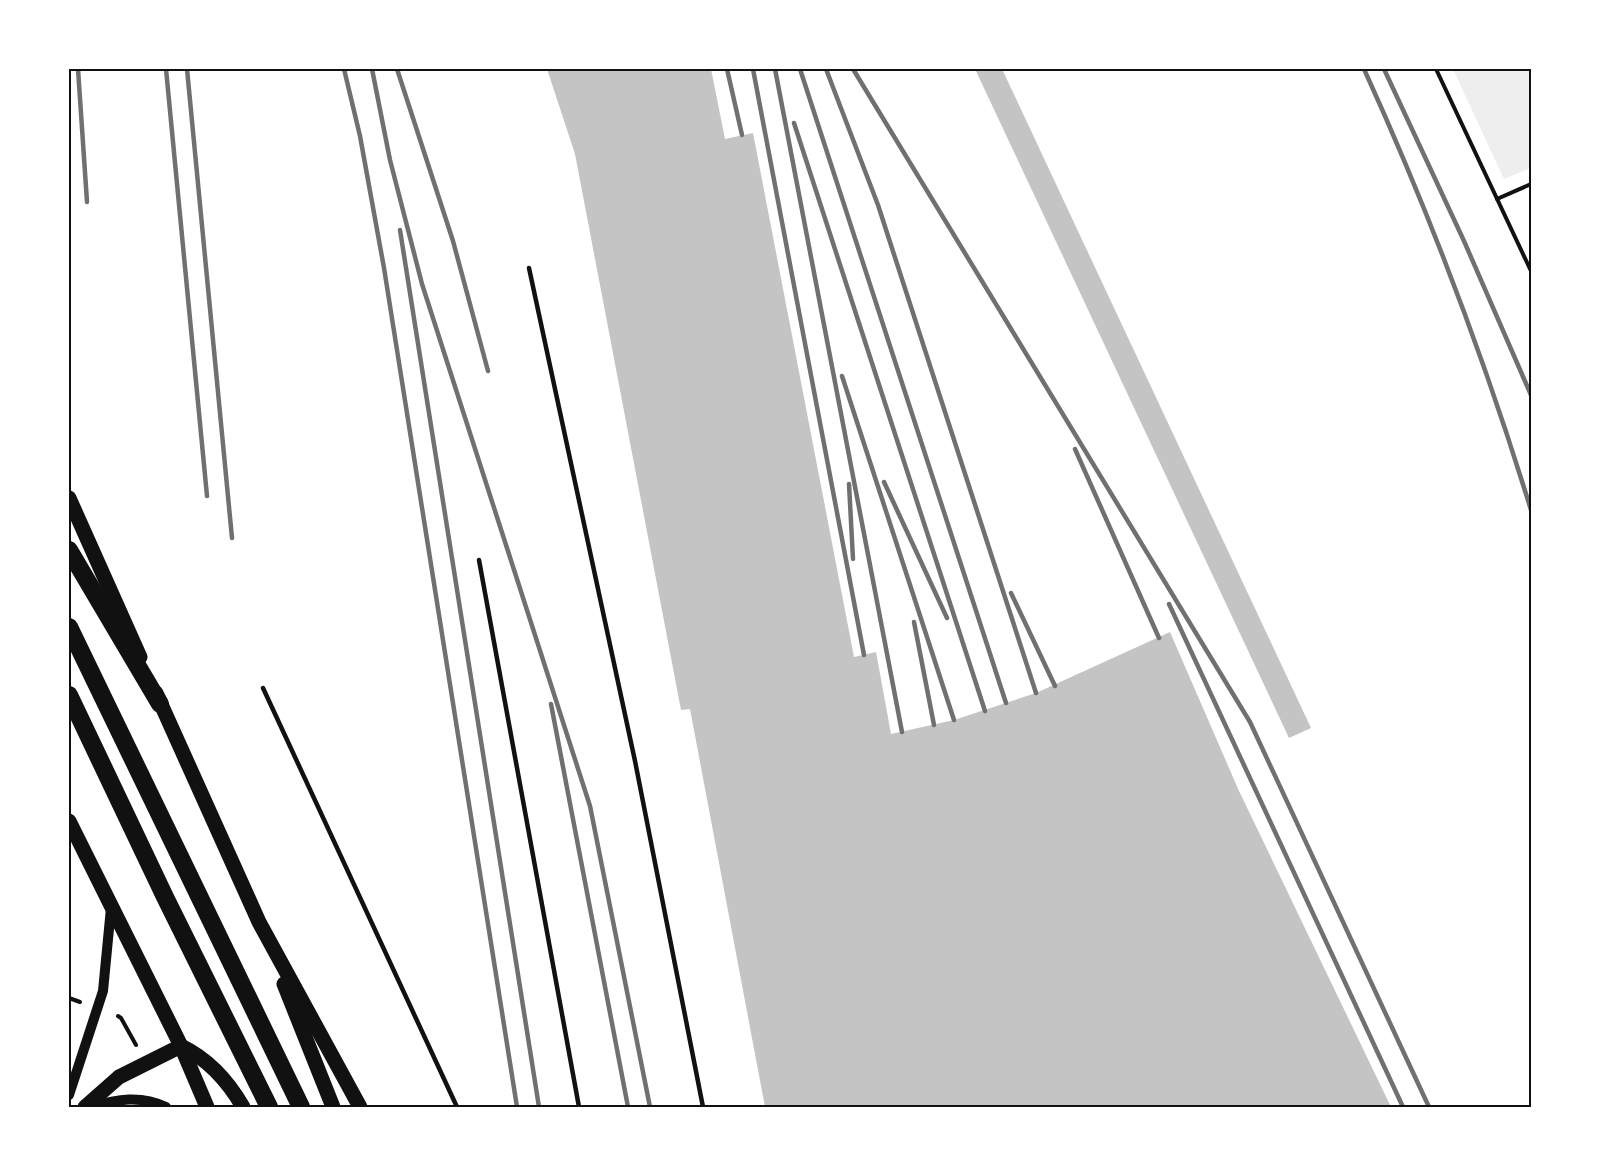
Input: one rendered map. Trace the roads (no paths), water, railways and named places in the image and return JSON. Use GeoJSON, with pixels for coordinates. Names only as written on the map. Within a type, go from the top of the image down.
{"type":"FeatureCollection","features":[{"type":"Feature","properties":{"kind":"highway"},"geometry":{"type":"LineString","coordinates":[[69,550],[160,704]]}},
{"type":"Feature","properties":{"kind":"highway"},"geometry":{"type":"LineString","coordinates":[[69,627],[301,1107]]}},
{"type":"Feature","properties":{"kind":"highway"},"geometry":{"type":"LineString","coordinates":[[69,695],[165,897],[269,1107]]}},
{"type":"Feature","properties":{"kind":"main road"},"geometry":{"type":"LineString","coordinates":[[69,498],[259,922],[333,1107]]}},
{"type":"Feature","properties":{"kind":"main road"},"geometry":{"type":"LineString","coordinates":[[69,821],[181,1046],[207,1107]]}},
{"type":"Feature","properties":{"kind":"main road"},"geometry":{"type":"LineString","coordinates":[[259,922],[360,1107]]}},
{"type":"Feature","properties":{"kind":"main road"},"geometry":{"type":"LineString","coordinates":[[85,1107],[119,1077],[181,1046]]}},
{"type":"Feature","properties":{"kind":"main road"},"geometry":{"type":"LineString","coordinates":[[181,1046],[197,1054],[219,1073],[243,1107]]}},
{"type":"Feature","properties":{"kind":"street"},"geometry":{"type":"LineString","coordinates":[[69,1095],[76,1065],[99,1010],[111,907]]}},
{"type":"Feature","properties":{"kind":"street"},"geometry":{"type":"LineString","coordinates":[[91,1107],[135,1098],[151,1100],[166,1107]]}},
{"type":"Feature","properties":{"kind":"lane"},"geometry":{"type":"LineString","coordinates":[[530,268],[635,761],[703,1107]]}},
{"type":"Feature","properties":{"kind":"lane"},"geometry":{"type":"LineString","coordinates":[[479,560],[579,1107]]}},
{"type":"Feature","properties":{"kind":"lane"},"geometry":{"type":"LineString","coordinates":[[263,688],[457,1107]]}},
{"type":"Feature","properties":{"kind":"railway"},"geometry":{"type":"LineString","coordinates":[[78,69],[87,202]]}},
{"type":"Feature","properties":{"kind":"railway"},"geometry":{"type":"LineString","coordinates":[[166,69],[207,496]]}},
{"type":"Feature","properties":{"kind":"railway"},"geometry":{"type":"LineString","coordinates":[[187,69],[232,538]]}},
{"type":"Feature","properties":{"kind":"railway"},"geometry":{"type":"LineString","coordinates":[[344,69],[360,136],[384,268],[517,1107]]}},
{"type":"Feature","properties":{"kind":"railway"},"geometry":{"type":"LineString","coordinates":[[372,69],[390,160],[422,284],[590,806],[650,1107]]}},
{"type":"Feature","properties":{"kind":"railway"},"geometry":{"type":"LineString","coordinates":[[397,69],[453,241],[488,371]]}},
{"type":"Feature","properties":{"kind":"railway"},"geometry":{"type":"LineString","coordinates":[[727,69],[742,135]]}},
{"type":"Feature","properties":{"kind":"railway"},"geometry":{"type":"LineString","coordinates":[[753,69],[864,655]]}},
{"type":"Feature","properties":{"kind":"railway"},"geometry":{"type":"LineString","coordinates":[[775,69],[902,732]]}},
{"type":"Feature","properties":{"kind":"railway"},"geometry":{"type":"LineString","coordinates":[[800,69],[1006,703]]}},
{"type":"Feature","properties":{"kind":"railway"},"geometry":{"type":"LineString","coordinates":[[826,69],[878,205],[1036,693]]}},
{"type":"Feature","properties":{"kind":"railway"},"geometry":{"type":"LineString","coordinates":[[853,69],[1250,722],[1429,1107]]}},
{"type":"Feature","properties":{"kind":"railway"},"geometry":{"type":"LineString","coordinates":[[1364,69],[1455,287],[1495,398],[1531,510]]}},
{"type":"Feature","properties":{"kind":"railway"},"geometry":{"type":"LineString","coordinates":[[1384,69],[1464,241],[1531,395]]}},
{"type":"Feature","properties":{"kind":"railway"},"geometry":{"type":"LineString","coordinates":[[794,123],[985,711]]}},
{"type":"Feature","properties":{"kind":"railway"},"geometry":{"type":"LineString","coordinates":[[400,230],[539,1107]]}},
{"type":"Feature","properties":{"kind":"railway"},"geometry":{"type":"LineString","coordinates":[[842,376],[954,720]]}},
{"type":"Feature","properties":{"kind":"railway"},"geometry":{"type":"LineString","coordinates":[[1075,449],[1159,638]]}},
{"type":"Feature","properties":{"kind":"railway"},"geometry":{"type":"LineString","coordinates":[[884,482],[947,618]]}},
{"type":"Feature","properties":{"kind":"railway"},"geometry":{"type":"LineString","coordinates":[[849,484],[853,559]]}},
{"type":"Feature","properties":{"kind":"railway"},"geometry":{"type":"LineString","coordinates":[[1011,593],[1055,686]]}},
{"type":"Feature","properties":{"kind":"railway"},"geometry":{"type":"LineString","coordinates":[[1169,604],[1403,1107]]}},
{"type":"Feature","properties":{"kind":"railway"},"geometry":{"type":"LineString","coordinates":[[914,622],[934,725]]}},
{"type":"Feature","properties":{"kind":"railway"},"geometry":{"type":"LineString","coordinates":[[551,704],[628,1107]]}}]}
